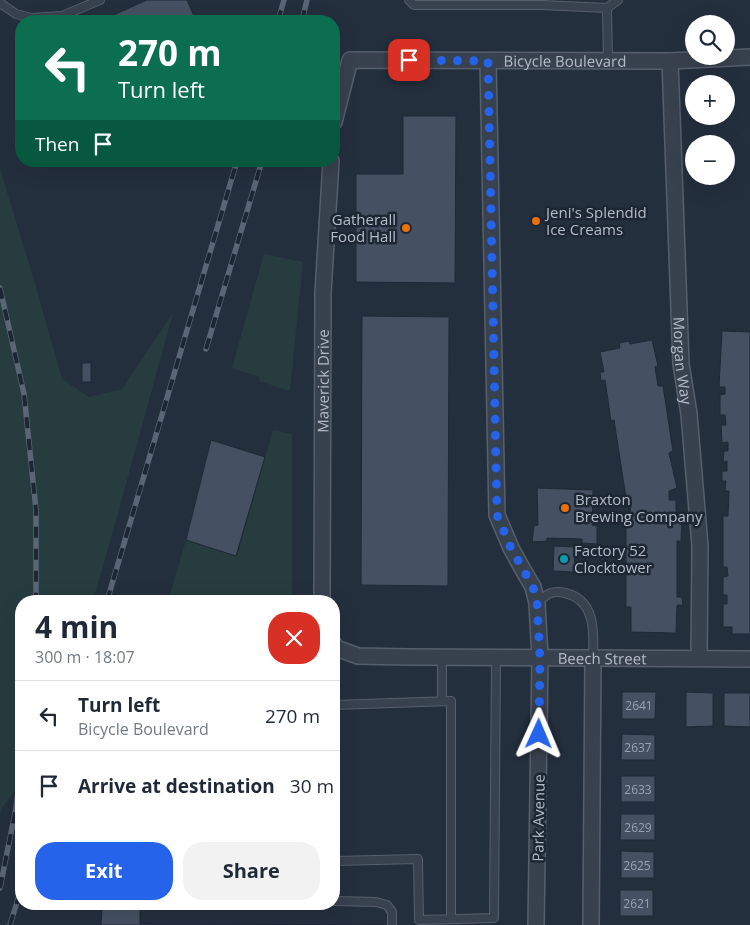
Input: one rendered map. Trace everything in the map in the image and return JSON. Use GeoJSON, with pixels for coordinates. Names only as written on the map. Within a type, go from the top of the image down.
{"type":"FeatureCollection","features":[{"type":"Feature","properties":{"kind":"street","name":"Bicycle Boulevard"},"geometry":{"type":"LineString","coordinates":[[340,99],[350,60],[670,61],[750,57]]}},
{"type":"Feature","properties":{"kind":"street","name":"Park Avenue"},"geometry":{"type":"LineString","coordinates":[[488,61],[497,515],[511,548],[533,587],[537,603],[540,658],[536,925]]}},
{"type":"Feature","properties":{"kind":"street","name":"Morgan Way"},"geometry":{"type":"LineString","coordinates":[[670,61],[681,364],[689,414],[700,546],[699,658]]}},
{"type":"Feature","properties":{"kind":"street","name":"Maverick Drive"},"geometry":{"type":"LineString","coordinates":[[322,595],[323,293],[331,167]]}},
{"type":"Feature","properties":{"kind":"street","name":"Beech Street"},"geometry":{"type":"LineString","coordinates":[[340,648],[358,656],[750,659]]}},
{"type":"Feature","properties":{"kind":"street"},"geometry":{"type":"LineString","coordinates":[[591,925],[593,658]]}},
{"type":"Feature","properties":{"kind":"lane"},"geometry":{"type":"LineString","coordinates":[[64,15],[100,0]]}},
{"type":"Feature","properties":{"kind":"lane"},"geometry":{"type":"LineString","coordinates":[[408,0],[414,5],[542,4],[607,8],[618,0]]}},
{"type":"Feature","properties":{"kind":"lane"},"geometry":{"type":"LineString","coordinates":[[0,3],[20,15]]}},
{"type":"Feature","properties":{"kind":"lane"},"geometry":{"type":"LineString","coordinates":[[607,8],[608,61]]}},
{"type":"Feature","properties":{"kind":"lane"},"geometry":{"type":"LineString","coordinates":[[537,603],[546,595],[556,591],[572,595],[584,604],[594,631],[593,658]]}},
{"type":"Feature","properties":{"kind":"lane"},"geometry":{"type":"LineString","coordinates":[[442,658],[442,701]]}},
{"type":"Feature","properties":{"kind":"lane"},"geometry":{"type":"LineString","coordinates":[[340,861],[418,859],[419,920],[494,918],[496,658]]}},
{"type":"Feature","properties":{"kind":"lane"},"geometry":{"type":"LineString","coordinates":[[340,705],[451,701],[451,919]]}},
{"type":"Feature","properties":{"kind":"lane"},"geometry":{"type":"LineString","coordinates":[[340,901],[376,902],[387,905],[392,912],[392,925]]}},
{"type":"Feature","properties":{"kind":"green space"},"geometry":{"type":"Polygon","coordinates":[[[0,169],[62,379],[89,397],[122,389],[173,313],[95,595],[15,595],[15,791],[1,809],[0,815],[0,169]]]}},
{"type":"Feature","properties":{"kind":"green space"},"geometry":{"type":"Polygon","coordinates":[[[264,254],[303,262],[290,391],[259,381],[260,377],[232,368],[264,254]]]}},
{"type":"Feature","properties":{"kind":"green space"},"geometry":{"type":"Polygon","coordinates":[[[273,430],[292,434],[292,595],[170,595],[186,540],[237,556],[273,430]]]}},
{"type":"Feature","properties":{"kind":"building"},"geometry":{"type":"Polygon","coordinates":[[[147,0],[187,0],[193,15],[113,15],[147,0]]]}},
{"type":"Feature","properties":{"kind":"building","name":"Gatherall Food Hall"},"geometry":{"type":"Polygon","coordinates":[[[403,116],[456,116],[455,283],[356,282],[356,174],[403,174],[403,116]]]}},
{"type":"Feature","properties":{"kind":"building"},"geometry":{"type":"Polygon","coordinates":[[[362,316],[449,317],[448,586],[361,585],[362,316]]]}},
{"type":"Feature","properties":{"kind":"building"},"geometry":{"type":"Polygon","coordinates":[[[722,331],[750,332],[750,634],[732,634],[732,627],[723,627],[723,604],[727,604],[727,595],[723,595],[723,577],[728,576],[727,567],[723,567],[723,516],[728,516],[729,491],[725,491],[726,481],[722,481],[722,471],[727,471],[727,461],[723,462],[724,451],[728,451],[728,442],[722,443],[721,425],[726,425],[725,415],[720,415],[720,395],[725,394],[725,387],[719,387],[722,331]]]}},
{"type":"Feature","properties":{"kind":"building"},"geometry":{"type":"Polygon","coordinates":[[[652,340],[658,366],[655,367],[658,386],[663,386],[673,451],[669,453],[677,488],[669,491],[669,500],[676,500],[676,515],[682,515],[681,541],[677,541],[677,597],[682,597],[683,605],[677,605],[676,633],[631,632],[631,607],[626,607],[626,521],[629,521],[631,503],[627,504],[614,420],[611,421],[605,380],[601,381],[600,372],[604,372],[600,352],[620,348],[619,343],[629,341],[630,344],[652,340]]]}},
{"type":"Feature","properties":{"kind":"building"},"geometry":{"type":"Polygon","coordinates":[[[82,363],[91,363],[91,382],[82,382],[82,363]]]}},
{"type":"Feature","properties":{"kind":"building"},"geometry":{"type":"Polygon","coordinates":[[[211,440],[265,457],[236,556],[186,540],[211,440]]]}},
{"type":"Feature","properties":{"kind":"building","name":"Braxton Brewing Company"},"geometry":{"type":"Polygon","coordinates":[[[537,488],[593,490],[592,525],[597,526],[597,544],[582,543],[582,539],[547,538],[547,541],[532,542],[534,526],[538,525],[537,488]]]}},
{"type":"Feature","properties":{"kind":"building","name":"Factory 52 Clocktower"},"geometry":{"type":"Polygon","coordinates":[[[554,546],[575,547],[574,572],[553,571],[554,546]]]}},
{"type":"Feature","properties":{"kind":"building"},"geometry":{"type":"Polygon","coordinates":[[[622,692],[656,692],[655,719],[622,719],[622,692]]]}},
{"type":"Feature","properties":{"kind":"building"},"geometry":{"type":"Polygon","coordinates":[[[686,692],[713,693],[713,726],[686,727],[686,692]]]}},
{"type":"Feature","properties":{"kind":"building"},"geometry":{"type":"Polygon","coordinates":[[[724,693],[750,693],[750,727],[724,726],[724,693]]]}},
{"type":"Feature","properties":{"kind":"building"},"geometry":{"type":"Polygon","coordinates":[[[622,734],[655,735],[655,760],[621,760],[622,734]]]}},
{"type":"Feature","properties":{"kind":"building"},"geometry":{"type":"Polygon","coordinates":[[[621,776],[655,776],[655,802],[621,802],[621,776]]]}},
{"type":"Feature","properties":{"kind":"building"},"geometry":{"type":"Polygon","coordinates":[[[621,814],[655,814],[655,840],[620,840],[621,814]]]}},
{"type":"Feature","properties":{"kind":"building"},"geometry":{"type":"Polygon","coordinates":[[[621,851],[654,852],[654,878],[621,878],[621,851]]]}},
{"type":"Feature","properties":{"kind":"building"},"geometry":{"type":"Polygon","coordinates":[[[620,890],[653,890],[653,916],[620,916],[620,890]]]}},
{"type":"Feature","properties":{"kind":"building"},"geometry":{"type":"Polygon","coordinates":[[[102,910],[140,910],[140,924],[384,925],[101,925],[102,910]]]}},
{"type":"Feature","properties":{"kind":"railway"},"geometry":{"type":"LineString","coordinates":[[280,15],[284,0]]}},
{"type":"Feature","properties":{"kind":"railway"},"geometry":{"type":"LineString","coordinates":[[303,15],[307,0]]}},
{"type":"Feature","properties":{"kind":"railway"},"geometry":{"type":"LineString","coordinates":[[109,595],[235,167]]}},
{"type":"Feature","properties":{"kind":"railway"},"geometry":{"type":"LineString","coordinates":[[206,349],[260,167]]}},
{"type":"Feature","properties":{"kind":"railway"},"geometry":{"type":"LineString","coordinates":[[0,288],[24,394],[36,510],[36,595]]}},
{"type":"Feature","properties":{"kind":"railway"},"geometry":{"type":"LineString","coordinates":[[0,888],[15,813]]}},
{"type":"Feature","properties":{"kind":"railway"},"geometry":{"type":"LineString","coordinates":[[10,925],[15,909]]}},
{"type":"Feature","properties":{"kind":"place","name":"Jeni's Splendid Ice Creams"},"geometry":{"type":"Point","coordinates":[536,221]}},
{"type":"Feature","properties":{"kind":"place","name":"Gatherall Food Hall"},"geometry":{"type":"Point","coordinates":[406,228]}},
{"type":"Feature","properties":{"kind":"place","name":"Braxton Brewing Company"},"geometry":{"type":"Point","coordinates":[565,508]}},
{"type":"Feature","properties":{"kind":"place","name":"Factory 52 Clocktower"},"geometry":{"type":"Point","coordinates":[564,559]}},
{"type":"Feature","properties":{"kind":"route"},"geometry":{"type":"LineString","coordinates":[[409,60],[488,61],[487,90],[497,515],[511,548],[533,587],[537,603],[540,658],[539,734]]}}]}
